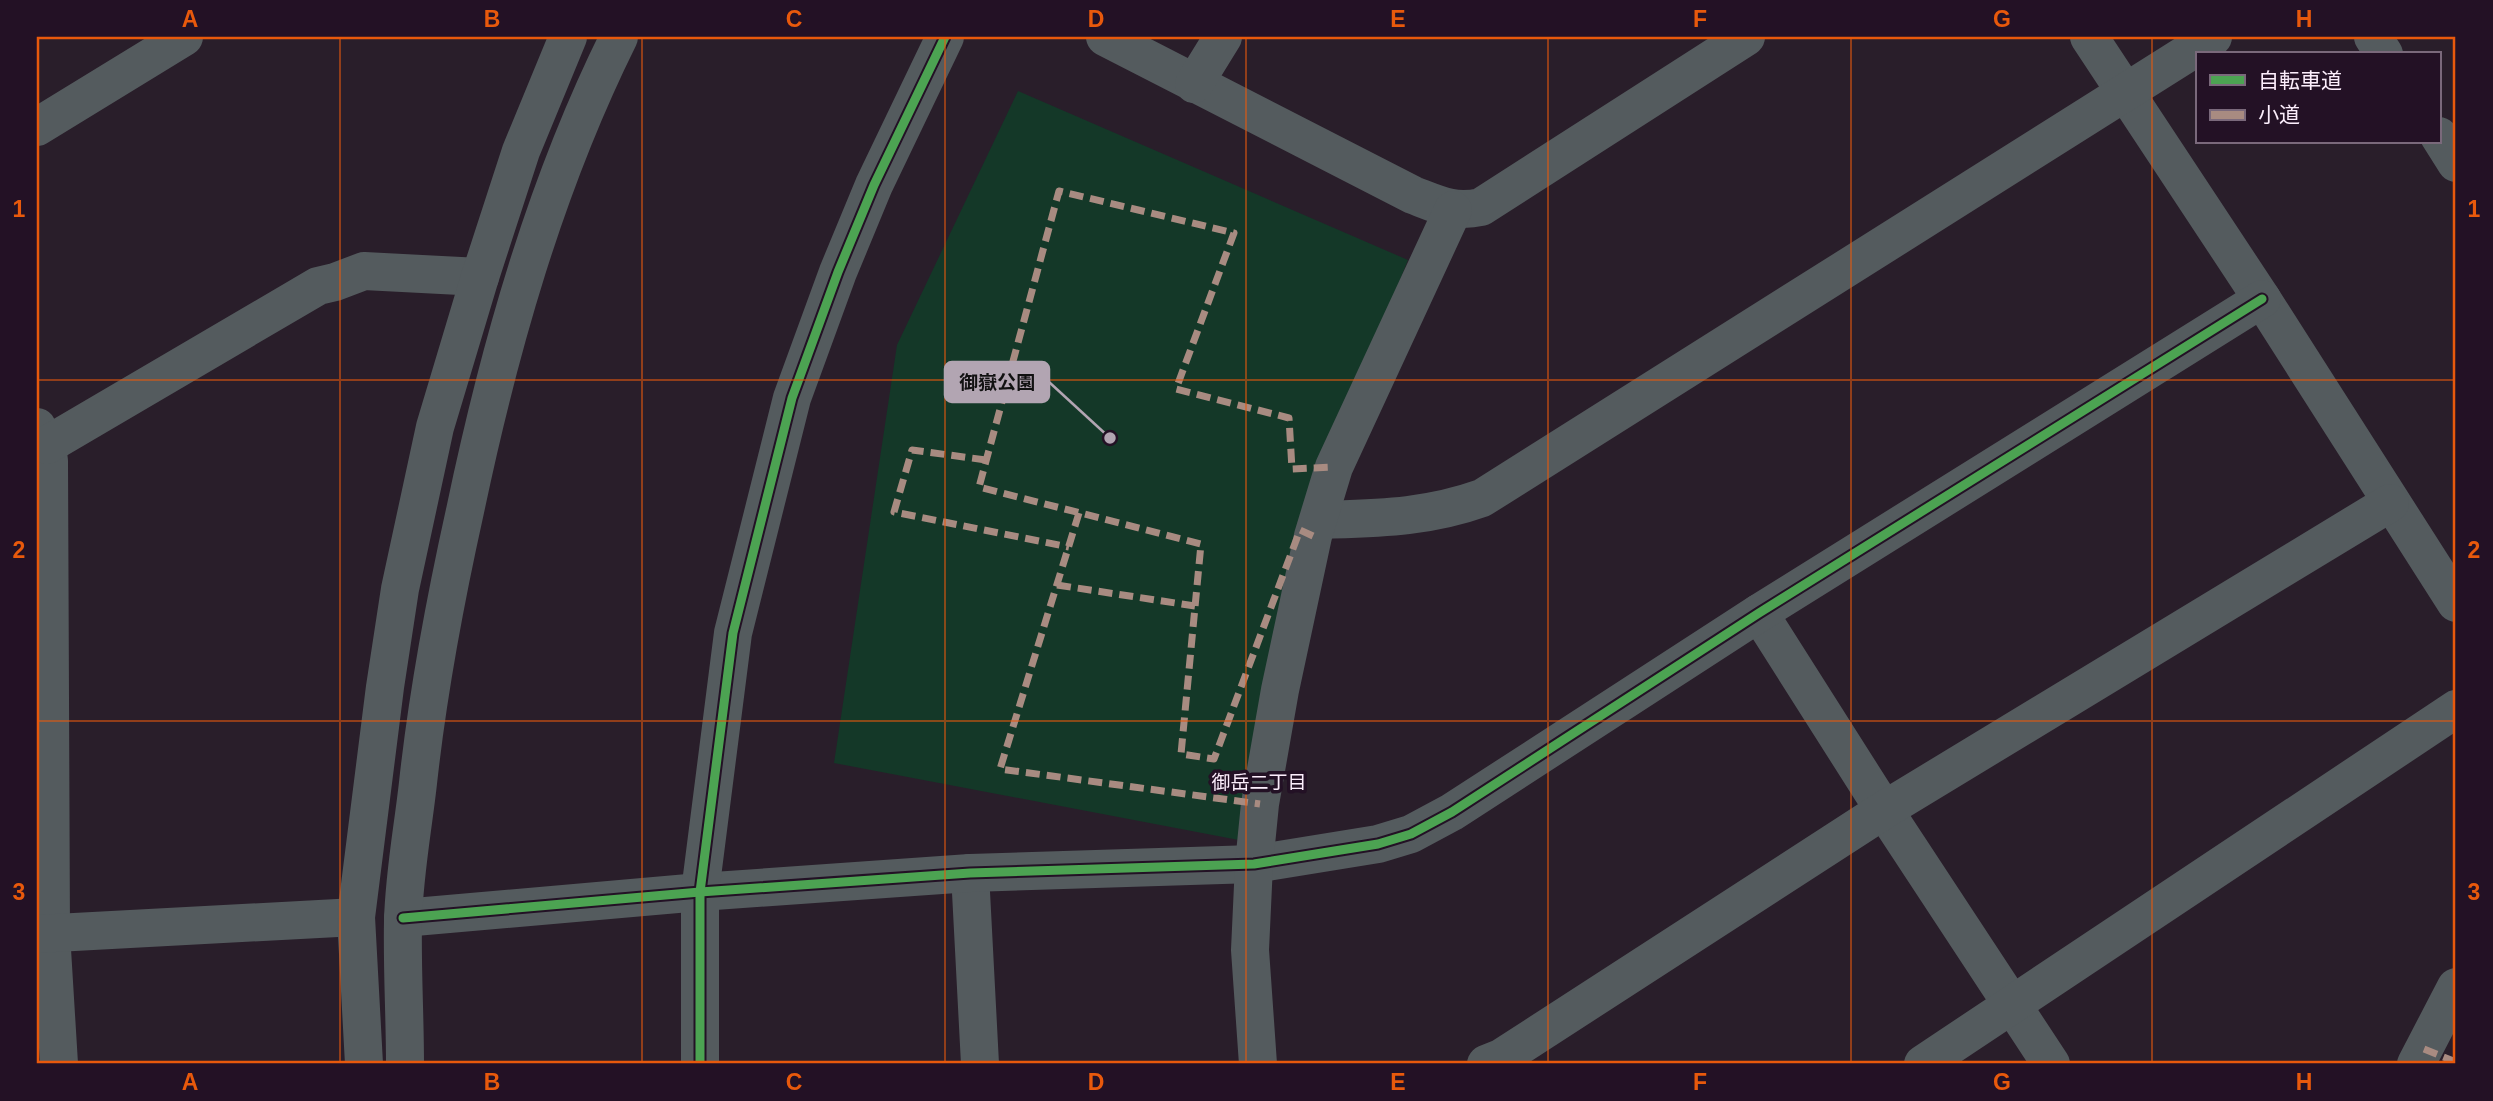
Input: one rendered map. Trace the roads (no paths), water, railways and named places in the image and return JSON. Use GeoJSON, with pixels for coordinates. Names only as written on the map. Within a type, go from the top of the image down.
{"type":"FeatureCollection","features":[{"type":"Feature","properties":{"kind":"street"},"geometry":{"type":"LineString","coordinates":[[37,127],[184,37]]}},
{"type":"Feature","properties":{"kind":"street"},"geometry":{"type":"LineString","coordinates":[[364,1064],[356,917],[384,687],[401,589],[435,427],[480,276],[521,151],[568,37]]}},
{"type":"Feature","properties":{"kind":"street"},"geometry":{"type":"LineString","coordinates":[[405,1064],[403,918],[423,736],[439,629],[481,433],[520,295],[556,184],[598,78],[619,37]]}},
{"type":"Feature","properties":{"kind":"street"},"geometry":{"type":"LineString","coordinates":[[699,1064],[700,892],[733,633],[792,398],[838,272],[874,185],[945,37]]}},
{"type":"Feature","properties":{"kind":"street"},"geometry":{"type":"LineString","coordinates":[[1105,37],[1413,195],[1453,210],[1481,207],[1746,37]]}},
{"type":"Feature","properties":{"kind":"street"},"geometry":{"type":"LineString","coordinates":[[1194,84],[1223,37]]}},
{"type":"Feature","properties":{"kind":"street"},"geometry":{"type":"LineString","coordinates":[[2089,37],[2262,299],[2456,603]]}},
{"type":"Feature","properties":{"kind":"street"},"geometry":{"type":"LineString","coordinates":[[1319,520],[1412,516],[1451,509],[1482,498],[2213,37]]}},
{"type":"Feature","properties":{"kind":"street"},"geometry":{"type":"LineString","coordinates":[[2373,37],[2383,52]]}},
{"type":"Feature","properties":{"kind":"street"},"geometry":{"type":"LineString","coordinates":[[2440,138],[2456,163]]}},
{"type":"Feature","properties":{"kind":"street"},"geometry":{"type":"LineString","coordinates":[[1258,1064],[1250,950],[1260,804],[1280,690],[1313,536],[1334,467],[1453,210]]}},
{"type":"Feature","properties":{"kind":"street"},"geometry":{"type":"LineString","coordinates":[[59,1064],[44,934],[49,461],[42,436],[318,286],[364,271],[480,276]]}},
{"type":"Feature","properties":{"kind":"street"},"geometry":{"type":"LineString","coordinates":[[403,918],[700,892],[970,873],[1254,864],[1378,844],[1411,834],[1452,812],[1759,612],[2262,299]]}},
{"type":"Feature","properties":{"kind":"street"},"geometry":{"type":"LineString","coordinates":[[1486,1064],[1501,1058],[1884,810],[2390,503]]}},
{"type":"Feature","properties":{"kind":"street"},"geometry":{"type":"LineString","coordinates":[[1759,612],[1884,810],[2051,1064]]}},
{"type":"Feature","properties":{"kind":"street"},"geometry":{"type":"LineString","coordinates":[[1923,1064],[2456,709]]}},
{"type":"Feature","properties":{"kind":"street"},"geometry":{"type":"LineString","coordinates":[[970,873],[980,1064]]}},
{"type":"Feature","properties":{"kind":"street"},"geometry":{"type":"LineString","coordinates":[[44,934],[356,917]]}},
{"type":"Feature","properties":{"kind":"street"},"geometry":{"type":"LineString","coordinates":[[2416,1064],[2456,987]]}},
{"type":"Feature","properties":{"kind":"place","name":"御嶽公園"},"geometry":{"type":"Point","coordinates":[1110,438]}},
{"type":"Feature","properties":{"kind":"district","name":"御岳二丁目"},"geometry":{"type":"Point","coordinates":[1259,782]}}]}
